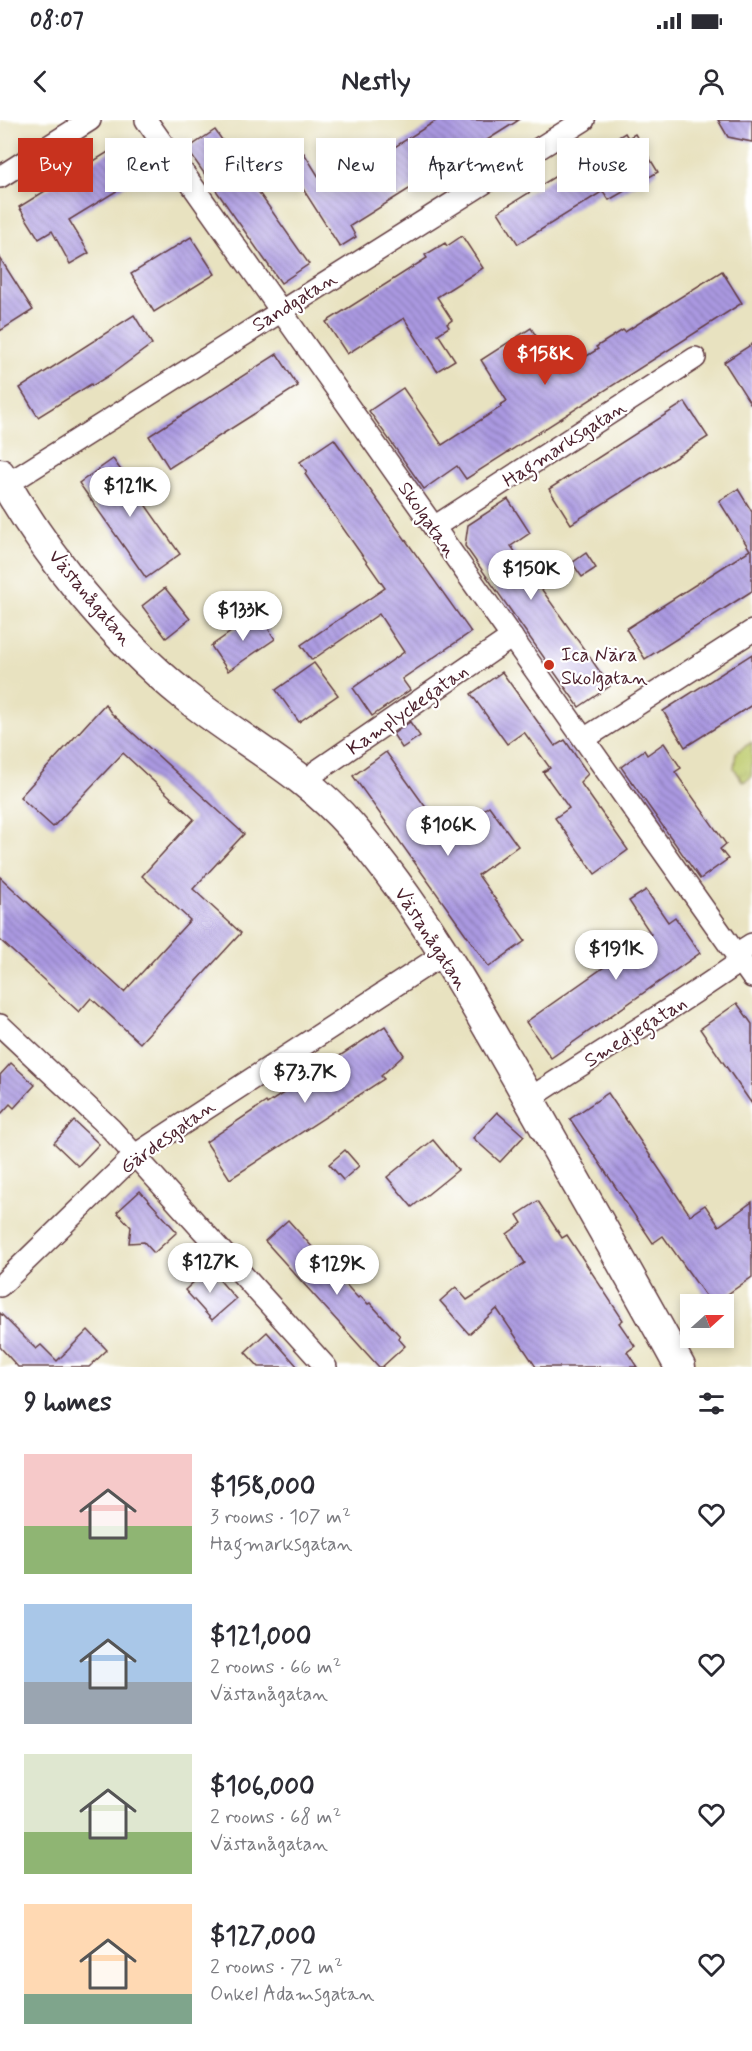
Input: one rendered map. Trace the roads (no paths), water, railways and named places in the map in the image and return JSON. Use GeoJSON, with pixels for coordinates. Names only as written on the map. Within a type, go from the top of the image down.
{"type":"FeatureCollection","features":[{"type":"Feature","properties":{"kind":"street"},"geometry":{"type":"LineString","coordinates":[[0,177],[90,120]]}},
{"type":"Feature","properties":{"kind":"street","name":"Skolgatan"},"geometry":{"type":"LineString","coordinates":[[146,120],[584,739],[745,959]]}},
{"type":"Feature","properties":{"kind":"street","name":"Sandgatan"},"geometry":{"type":"LineString","coordinates":[[3,479],[279,311],[584,120]]}},
{"type":"Feature","properties":{"kind":"street","name":"Hagmarksgatan"},"geometry":{"type":"LineString","coordinates":[[434,526],[694,358]]}},
{"type":"Feature","properties":{"kind":"street","name":"Västanågatan"},"geometry":{"type":"LineString","coordinates":[[3,479],[78,585],[112,626],[184,696],[306,784],[355,831],[411,903],[445,953],[680,1367]]}},
{"type":"Feature","properties":{"kind":"street"},"geometry":{"type":"LineString","coordinates":[[584,739],[752,631]]}},
{"type":"Feature","properties":{"kind":"street","name":"Kamplyckegatan"},"geometry":{"type":"LineString","coordinates":[[306,784],[317,771],[512,637]]}},
{"type":"Feature","properties":{"kind":"street","name":"Gärdesgatan"},"geometry":{"type":"LineString","coordinates":[[0,1286],[135,1155],[445,953]]}},
{"type":"Feature","properties":{"kind":"street","name":"Smedjegatan"},"geometry":{"type":"LineString","coordinates":[[529,1100],[594,1056],[674,1008],[745,959]]}},
{"type":"Feature","properties":{"kind":"street"},"geometry":{"type":"LineString","coordinates":[[0,1025],[135,1155],[326,1367]]}},
{"type":"Feature","properties":{"kind":"place","name":"Ica Nära Skolgatan"},"geometry":{"type":"Point","coordinates":[549,665]}}]}
